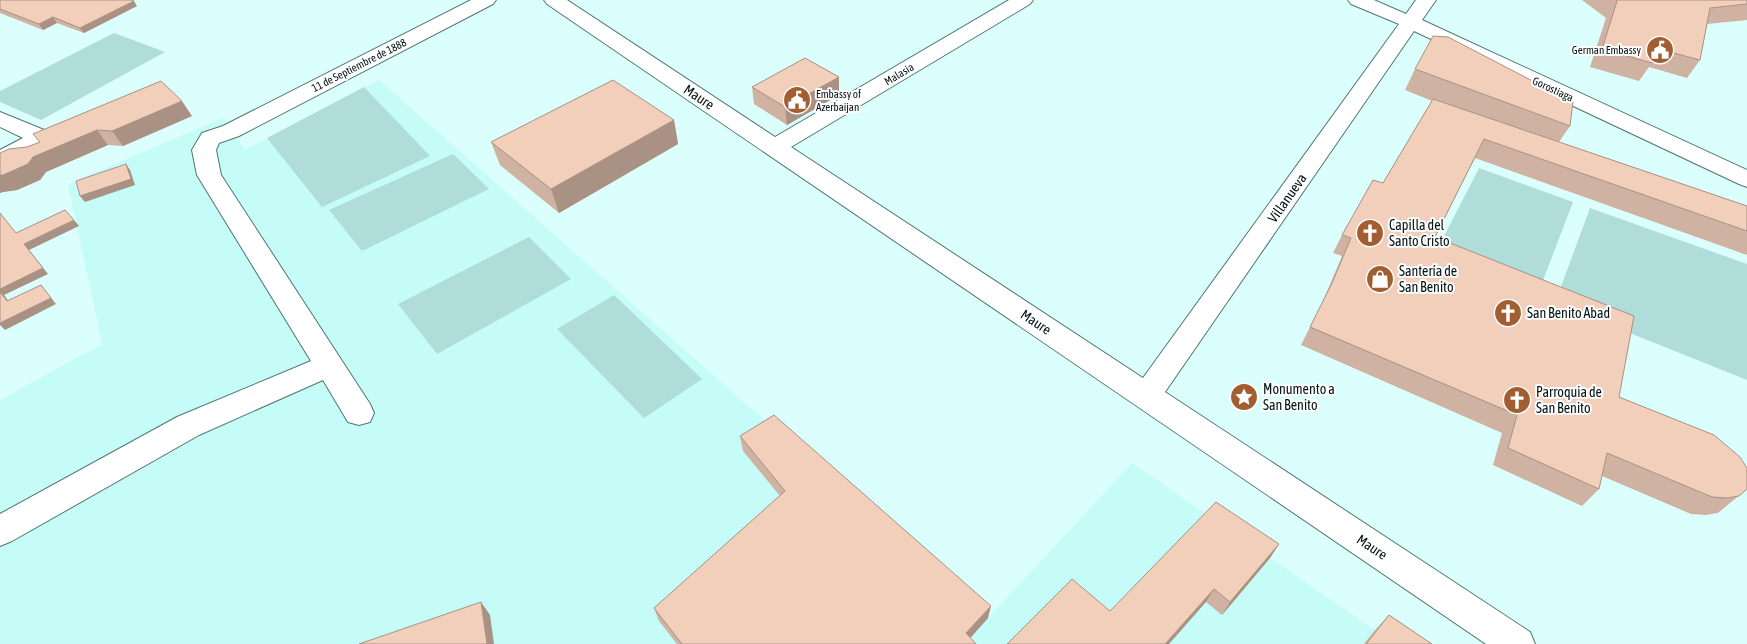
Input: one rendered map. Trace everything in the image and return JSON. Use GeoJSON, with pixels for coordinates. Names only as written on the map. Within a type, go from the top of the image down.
{"type":"FeatureCollection","features":[{"type":"Feature","properties":{"kind":"street","name":"11 de Septiembre de 1888"},"geometry":{"type":"LineString","coordinates":[[359,413],[209,175],[204,150],[210,138],[231,131],[486,0]]}},
{"type":"Feature","properties":{"kind":"street","name":"Maure"},"geometry":{"type":"LineString","coordinates":[[554,0],[1517,644]]}},
{"type":"Feature","properties":{"kind":"street","name":"Malasia"},"geometry":{"type":"LineString","coordinates":[[774,147],[1024,0]]}},
{"type":"Feature","properties":{"kind":"street","name":"Gorostiaga"},"geometry":{"type":"LineString","coordinates":[[1358,0],[1412,23],[1747,179]]}},
{"type":"Feature","properties":{"kind":"street","name":"Villanueva"},"geometry":{"type":"LineString","coordinates":[[1146,396],[1412,23],[1426,0]]}},
{"type":"Feature","properties":{"kind":"street"},"geometry":{"type":"LineString","coordinates":[[0,119],[41,137],[0,160]]}},
{"type":"Feature","properties":{"kind":"street"},"geometry":{"type":"LineString","coordinates":[[0,531],[188,426],[328,366]]}},
{"type":"Feature","properties":{"kind":"shaded area"},"geometry":{"type":"Polygon","coordinates":[[[114,33],[165,52],[41,120],[0,102],[0,91],[114,33]]]}},
{"type":"Feature","properties":{"kind":"shaded area"},"geometry":{"type":"Polygon","coordinates":[[[379,80],[988,618],[1132,463],[1395,644],[0,644],[0,400],[102,344],[68,184],[223,118],[245,150],[379,80]]]}},
{"type":"Feature","properties":{"kind":"shaded area"},"geometry":{"type":"Polygon","coordinates":[[[364,87],[430,156],[322,207],[267,138],[364,87]]]}},
{"type":"Feature","properties":{"kind":"shaded area"},"geometry":{"type":"Polygon","coordinates":[[[453,154],[489,189],[362,251],[329,210],[453,154]]]}},
{"type":"Feature","properties":{"kind":"shaded area"},"geometry":{"type":"Polygon","coordinates":[[[1479,168],[1573,202],[1537,296],[1435,254],[1479,168]]]}},
{"type":"Feature","properties":{"kind":"shaded area"},"geometry":{"type":"Polygon","coordinates":[[[1590,208],[1747,264],[1747,380],[1555,303],[1590,208]]]}},
{"type":"Feature","properties":{"kind":"shaded area"},"geometry":{"type":"Polygon","coordinates":[[[529,237],[571,279],[437,354],[398,304],[529,237]]]}},
{"type":"Feature","properties":{"kind":"shaded area"},"geometry":{"type":"Polygon","coordinates":[[[614,295],[702,379],[644,418],[557,329],[614,295]]]}},
{"type":"Feature","properties":{"kind":"building"},"geometry":{"type":"Polygon","coordinates":[[[0,0],[134,1],[80,28],[53,17],[39,24],[0,9],[0,0]]]}},
{"type":"Feature","properties":{"kind":"building"},"geometry":{"type":"Polygon","coordinates":[[[1616,0],[1747,0],[1747,4],[1710,8],[1700,60],[1655,48],[1652,63],[1602,49],[1616,0]]]}},
{"type":"Feature","properties":{"kind":"building"},"geometry":{"type":"Polygon","coordinates":[[[1433,36],[1448,37],[1573,102],[1570,126],[1415,69],[1433,36]]]}},
{"type":"Feature","properties":{"kind":"building"},"geometry":{"type":"Polygon","coordinates":[[[805,58],[839,77],[785,107],[752,87],[805,58]]]}},
{"type":"Feature","properties":{"kind":"building"},"geometry":{"type":"Polygon","coordinates":[[[613,80],[674,120],[551,189],[491,142],[613,80]]]}},
{"type":"Feature","properties":{"kind":"building"},"geometry":{"type":"Polygon","coordinates":[[[161,81],[182,101],[112,131],[97,130],[33,157],[28,164],[0,175],[0,153],[40,142],[33,134],[161,81]]]}},
{"type":"Feature","properties":{"kind":"building"},"geometry":{"type":"Polygon","coordinates":[[[1433,99],[1747,206],[1747,231],[1484,139],[1435,237],[1634,316],[1619,397],[1714,435],[1740,457],[1747,468],[1747,489],[1739,496],[1727,498],[1712,497],[1607,453],[1599,489],[1508,448],[1517,415],[1310,327],[1332,283],[1351,238],[1342,235],[1373,180],[1383,183],[1433,99]]]}},
{"type":"Feature","properties":{"kind":"building"},"geometry":{"type":"Polygon","coordinates":[[[126,164],[131,179],[80,196],[76,181],[126,164]]]}},
{"type":"Feature","properties":{"kind":"building"},"geometry":{"type":"Polygon","coordinates":[[[65,210],[74,220],[24,244],[43,268],[0,289],[0,213],[16,233],[65,210]]]}},
{"type":"Feature","properties":{"kind":"building"},"geometry":{"type":"Polygon","coordinates":[[[41,285],[51,298],[0,323],[0,292],[7,301],[41,285]]]}},
{"type":"Feature","properties":{"kind":"building"},"geometry":{"type":"Polygon","coordinates":[[[774,415],[991,606],[966,633],[976,644],[682,644],[654,608],[785,491],[740,436],[774,415]]]}},
{"type":"Feature","properties":{"kind":"building"},"geometry":{"type":"Polygon","coordinates":[[[1216,502],[1279,544],[1230,602],[1214,589],[1165,644],[1007,644],[1072,579],[1110,611],[1216,502]]]}},
{"type":"Feature","properties":{"kind":"building"},"geometry":{"type":"Polygon","coordinates":[[[481,602],[487,644],[359,644],[481,602]]]}},
{"type":"Feature","properties":{"kind":"building"},"geometry":{"type":"Polygon","coordinates":[[[1389,615],[1432,644],[1366,644],[1389,615]]]}},
{"type":"Feature","properties":{"kind":"place","name":"German Embassy"},"geometry":{"type":"Point","coordinates":[1660,50]}},
{"type":"Feature","properties":{"kind":"place","name":"Embassy of Azerbaijan"},"geometry":{"type":"Point","coordinates":[797,100]}},
{"type":"Feature","properties":{"kind":"place","name":"Capilla del Santo Cristo"},"geometry":{"type":"Point","coordinates":[1370,233]}},
{"type":"Feature","properties":{"kind":"place","name":"Santería de San Benito"},"geometry":{"type":"Point","coordinates":[1380,279]}},
{"type":"Feature","properties":{"kind":"place","name":"San Benito Abad"},"geometry":{"type":"Point","coordinates":[1508,313]}},
{"type":"Feature","properties":{"kind":"place","name":"Monumento a San Benito"},"geometry":{"type":"Point","coordinates":[1244,397]}},
{"type":"Feature","properties":{"kind":"place","name":"Parroquia de San Benito"},"geometry":{"type":"Point","coordinates":[1517,400]}}]}
